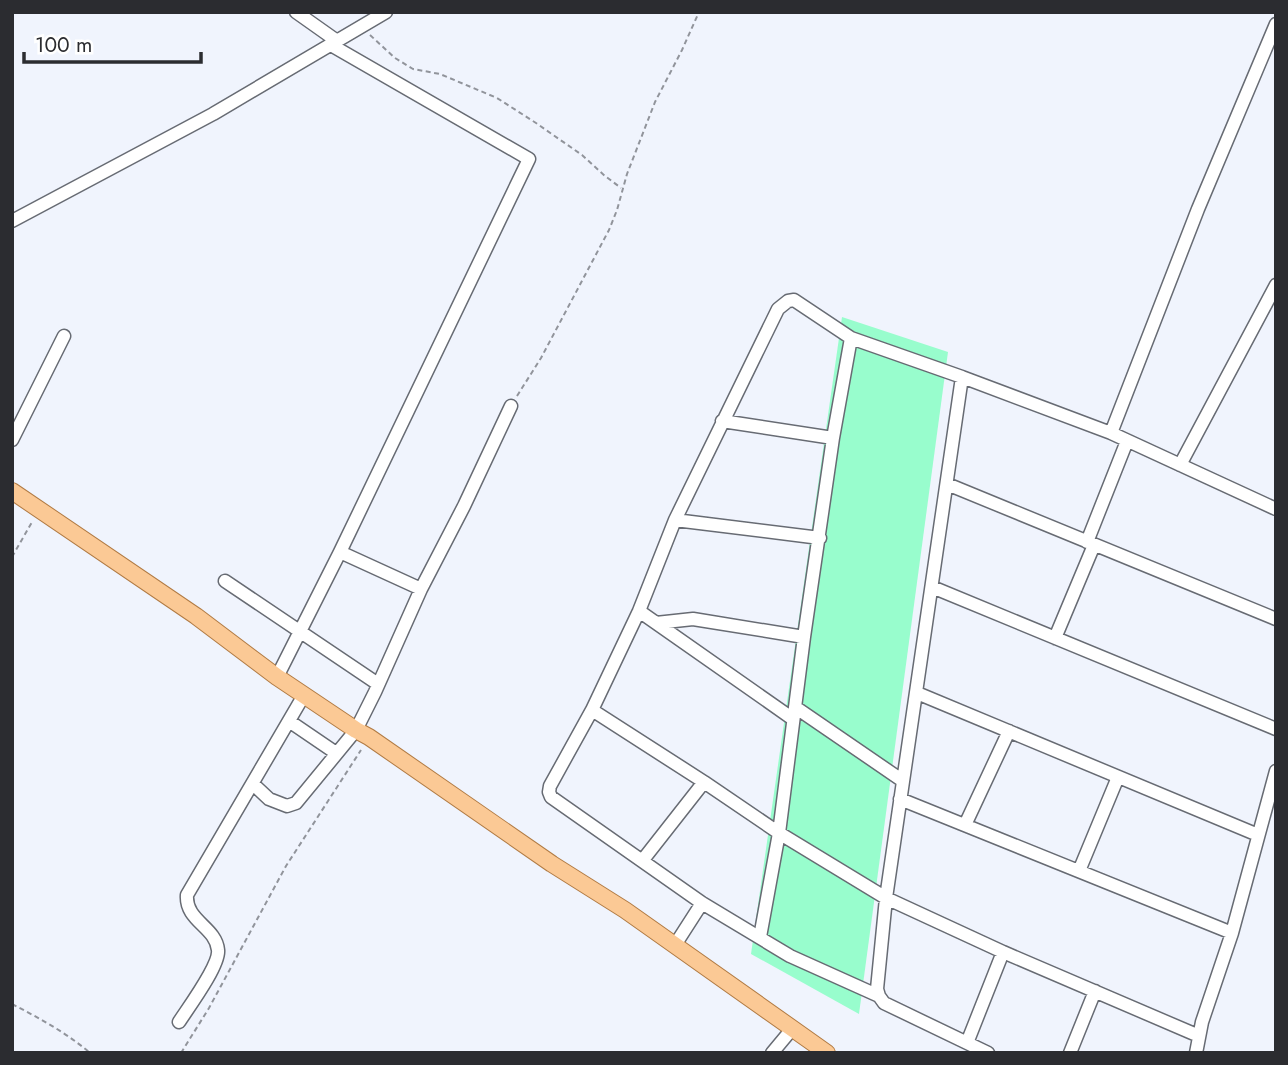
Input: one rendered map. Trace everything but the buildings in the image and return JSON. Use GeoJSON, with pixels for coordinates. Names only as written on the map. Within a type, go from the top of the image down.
{"type":"FeatureCollection","features":[{"type":"Feature","properties":{"kind":"main road"},"geometry":{"type":"LineString","coordinates":[[12,491],[196,616],[277,677],[675,945],[827,1053]]}},
{"type":"Feature","properties":{"kind":"street"},"geometry":{"type":"LineString","coordinates":[[277,677],[529,159],[334,43],[296,12]]}},
{"type":"Feature","properties":{"kind":"street"},"geometry":{"type":"LineString","coordinates":[[12,221],[213,114],[386,12]]}},
{"type":"Feature","properties":{"kind":"street"},"geometry":{"type":"LineString","coordinates":[[1111,433],[1198,209],[1276,24]]}},
{"type":"Feature","properties":{"kind":"street"},"geometry":{"type":"LineString","coordinates":[[1180,465],[1276,285]]}},
{"type":"Feature","properties":{"kind":"street"},"geometry":{"type":"LineString","coordinates":[[879,996],[790,956],[702,903],[551,797],[549,792],[639,611],[675,520],[775,313],[782,305],[794,300],[851,338],[1111,433],[1276,509]]}},
{"type":"Feature","properties":{"kind":"street"},"geometry":{"type":"LineString","coordinates":[[12,440],[64,336]]}},
{"type":"Feature","properties":{"kind":"street"},"geometry":{"type":"LineString","coordinates":[[760,937],[779,833],[833,438],[851,338]]}},
{"type":"Feature","properties":{"kind":"street"},"geometry":{"type":"LineString","coordinates":[[962,377],[886,898],[877,989],[884,1003],[988,1053]]}},
{"type":"Feature","properties":{"kind":"street"},"geometry":{"type":"LineString","coordinates":[[253,784],[270,799],[287,806],[296,803],[336,753],[362,734],[378,684],[421,589],[511,406]]}},
{"type":"Feature","properties":{"kind":"street"},"geometry":{"type":"LineString","coordinates":[[722,421],[833,438]]}},
{"type":"Feature","properties":{"kind":"street"},"geometry":{"type":"LineString","coordinates":[[1055,638],[1127,441]]}},
{"type":"Feature","properties":{"kind":"street"},"geometry":{"type":"LineString","coordinates":[[947,484],[1276,619]]}},
{"type":"Feature","properties":{"kind":"street"},"geometry":{"type":"LineString","coordinates":[[675,520],[820,538]]}},
{"type":"Feature","properties":{"kind":"street"},"geometry":{"type":"LineString","coordinates":[[340,552],[421,589]]}},
{"type":"Feature","properties":{"kind":"street"},"geometry":{"type":"LineString","coordinates":[[225,581],[378,684]]}},
{"type":"Feature","properties":{"kind":"street"},"geometry":{"type":"LineString","coordinates":[[932,587],[1276,729]]}},
{"type":"Feature","properties":{"kind":"street"},"geometry":{"type":"LineString","coordinates":[[639,611],[903,781]]}},
{"type":"Feature","properties":{"kind":"street"},"geometry":{"type":"LineString","coordinates":[[656,623],[692,619],[804,638]]}},
{"type":"Feature","properties":{"kind":"street"},"geometry":{"type":"LineString","coordinates":[[917,693],[1258,835]]}},
{"type":"Feature","properties":{"kind":"street"},"geometry":{"type":"LineString","coordinates":[[179,1022],[215,965],[219,951],[214,937],[195,919],[186,903],[187,895],[304,695]]}},
{"type":"Feature","properties":{"kind":"street"},"geometry":{"type":"LineString","coordinates":[[592,710],[779,833],[886,898],[1003,952],[1199,1036]]}},
{"type":"Feature","properties":{"kind":"street"},"geometry":{"type":"LineString","coordinates":[[289,722],[336,753]]}},
{"type":"Feature","properties":{"kind":"street"},"geometry":{"type":"LineString","coordinates":[[965,825],[1009,731]]}},
{"type":"Feature","properties":{"kind":"street"},"geometry":{"type":"LineString","coordinates":[[1196,1053],[1202,1022],[1232,933],[1276,771]]}},
{"type":"Feature","properties":{"kind":"street"},"geometry":{"type":"LineString","coordinates":[[1079,871],[1118,777]]}},
{"type":"Feature","properties":{"kind":"street"},"geometry":{"type":"LineString","coordinates":[[642,861],[704,782]]}},
{"type":"Feature","properties":{"kind":"street"},"geometry":{"type":"LineString","coordinates":[[900,799],[1232,933]]}},
{"type":"Feature","properties":{"kind":"street"},"geometry":{"type":"LineString","coordinates":[[675,945],[702,903]]}},
{"type":"Feature","properties":{"kind":"street"},"geometry":{"type":"LineString","coordinates":[[967,1043],[1003,952]]}},
{"type":"Feature","properties":{"kind":"street"},"geometry":{"type":"LineString","coordinates":[[1070,1053],[1095,991]]}},
{"type":"Feature","properties":{"kind":"street"},"geometry":{"type":"LineString","coordinates":[[772,1053],[792,1029]]}},
{"type":"Feature","properties":{"kind":"path"},"geometry":{"type":"LineString","coordinates":[[511,406],[541,358],[609,230],[655,102],[699,12]]}},
{"type":"Feature","properties":{"kind":"path"},"geometry":{"type":"LineString","coordinates":[[361,27],[412,69],[440,74],[497,98],[537,122],[622,188]]}},
{"type":"Feature","properties":{"kind":"path"},"geometry":{"type":"LineString","coordinates":[[12,557],[40,510]]}},
{"type":"Feature","properties":{"kind":"path"},"geometry":{"type":"LineString","coordinates":[[181,1053],[209,1008],[362,734]]}},
{"type":"Feature","properties":{"kind":"path"},"geometry":{"type":"LineString","coordinates":[[12,1004],[53,1026],[90,1053]]}},
{"type":"Feature","properties":{"kind":"green space"},"geometry":{"type":"Polygon","coordinates":[[[842,317],[948,352],[859,1014],[751,954],[842,317]]]}}]}
